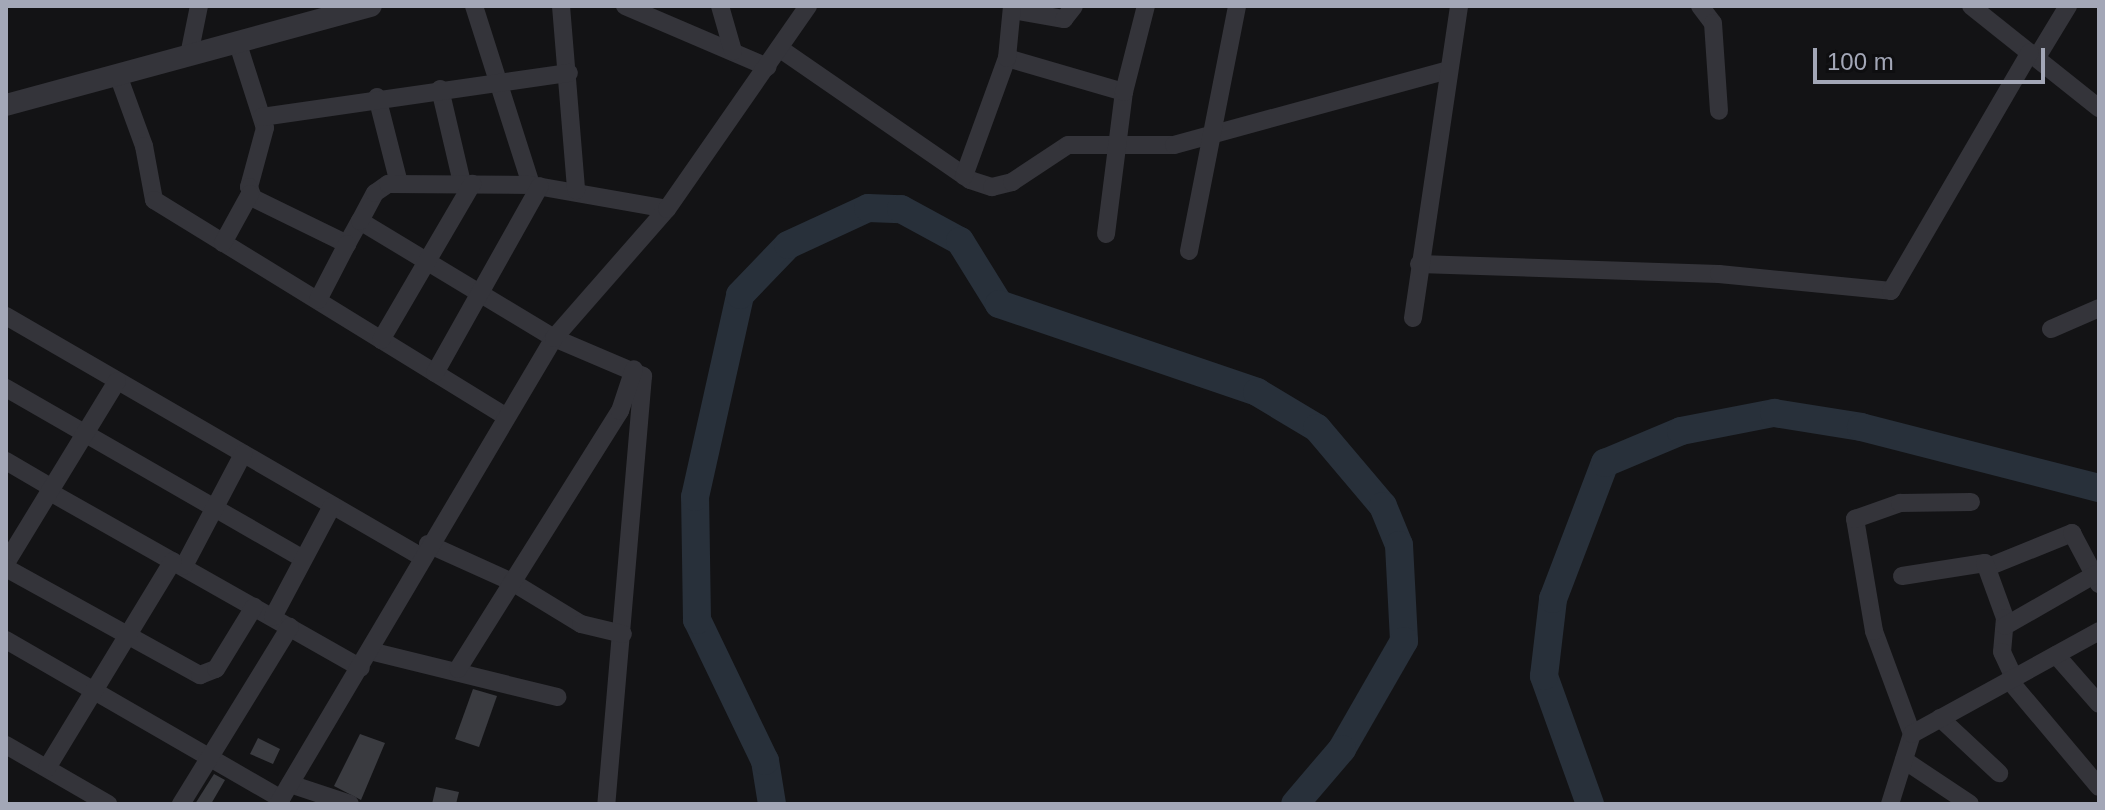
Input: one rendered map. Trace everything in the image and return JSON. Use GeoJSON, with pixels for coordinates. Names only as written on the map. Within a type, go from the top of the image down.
{"type":"FeatureCollection","features":[{"type":"Feature","properties":{"kind":"street"},"geometry":{"type":"LineString","coordinates":[[189,55],[199,6]]}},
{"type":"Feature","properties":{"kind":"street"},"geometry":{"type":"LineString","coordinates":[[6,105],[371,6]]}},
{"type":"Feature","properties":{"kind":"street"},"geometry":{"type":"LineString","coordinates":[[435,373],[480,296],[536,185],[474,6]]}},
{"type":"Feature","properties":{"kind":"street"},"geometry":{"type":"LineString","coordinates":[[561,6],[569,73],[576,190]]}},
{"type":"Feature","properties":{"kind":"street"},"geometry":{"type":"LineString","coordinates":[[625,6],[767,67]]}},
{"type":"Feature","properties":{"kind":"street"},"geometry":{"type":"LineString","coordinates":[[720,6],[733,51]]}},
{"type":"Feature","properties":{"kind":"street"},"geometry":{"type":"LineString","coordinates":[[283,795],[361,668],[504,415],[554,338],[667,209],[808,6]]}},
{"type":"Feature","properties":{"kind":"street"},"geometry":{"type":"LineString","coordinates":[[964,176],[1007,58],[1012,8],[1064,19],[1074,6]]}},
{"type":"Feature","properties":{"kind":"street"},"geometry":{"type":"LineString","coordinates":[[1106,234],[1124,92],[1146,6]]}},
{"type":"Feature","properties":{"kind":"street"},"geometry":{"type":"LineString","coordinates":[[1189,251],[1208,135],[1237,6]]}},
{"type":"Feature","properties":{"kind":"street"},"geometry":{"type":"LineString","coordinates":[[1413,318],[1459,6]]}},
{"type":"Feature","properties":{"kind":"street"},"geometry":{"type":"LineString","coordinates":[[1700,6],[1713,23],[1719,111]]}},
{"type":"Feature","properties":{"kind":"street"},"geometry":{"type":"LineString","coordinates":[[1971,6],[2099,108]]}},
{"type":"Feature","properties":{"kind":"street"},"geometry":{"type":"LineString","coordinates":[[1419,264],[1719,274],[1840,282],[1888,293],[1898,286],[2034,54],[2068,6]]}},
{"type":"Feature","properties":{"kind":"street"},"geometry":{"type":"LineString","coordinates":[[223,243],[250,194],[264,136],[262,117],[237,41]]}},
{"type":"Feature","properties":{"kind":"street"},"geometry":{"type":"LineString","coordinates":[[779,48],[964,176],[999,187],[1068,145],[1174,145],[1448,70]]}},
{"type":"Feature","properties":{"kind":"street"},"geometry":{"type":"LineString","coordinates":[[1007,58],[1124,92]]}},
{"type":"Feature","properties":{"kind":"street"},"geometry":{"type":"LineString","coordinates":[[262,117],[377,97],[569,73]]}},
{"type":"Feature","properties":{"kind":"street"},"geometry":{"type":"LineString","coordinates":[[118,75],[144,146],[154,200],[504,415]]}},
{"type":"Feature","properties":{"kind":"street"},"geometry":{"type":"LineString","coordinates":[[381,340],[467,184],[440,89]]}},
{"type":"Feature","properties":{"kind":"street"},"geometry":{"type":"LineString","coordinates":[[377,97],[399,183]]}},
{"type":"Feature","properties":{"kind":"street"},"geometry":{"type":"LineString","coordinates":[[318,300],[381,187],[399,183],[536,185],[667,209]]}},
{"type":"Feature","properties":{"kind":"street"},"geometry":{"type":"LineString","coordinates":[[250,194],[347,244]]}},
{"type":"Feature","properties":{"kind":"street"},"geometry":{"type":"LineString","coordinates":[[360,221],[554,338],[634,369],[646,387],[606,804]]}},
{"type":"Feature","properties":{"kind":"street"},"geometry":{"type":"LineString","coordinates":[[2051,329],[2099,308]]}},
{"type":"Feature","properties":{"kind":"street"},"geometry":{"type":"LineString","coordinates":[[6,316],[332,506],[425,550],[512,582],[581,624],[623,634]]}},
{"type":"Feature","properties":{"kind":"street"},"geometry":{"type":"LineString","coordinates":[[458,669],[620,411],[634,369]]}},
{"type":"Feature","properties":{"kind":"street"},"geometry":{"type":"LineString","coordinates":[[117,381],[6,565],[125,637],[206,675],[254,607]]}},
{"type":"Feature","properties":{"kind":"street"},"geometry":{"type":"LineString","coordinates":[[6,388],[303,559]]}},
{"type":"Feature","properties":{"kind":"street"},"geometry":{"type":"LineString","coordinates":[[47,768],[125,637],[215,508],[243,454]]}},
{"type":"Feature","properties":{"kind":"street"},"geometry":{"type":"LineString","coordinates":[[6,461],[361,668]]}},
{"type":"Feature","properties":{"kind":"street"},"geometry":{"type":"LineString","coordinates":[[1890,804],[1912,734],[1874,631],[1855,519],[1900,503],[1971,502]]}},
{"type":"Feature","properties":{"kind":"street"},"geometry":{"type":"LineString","coordinates":[[273,617],[332,506]]}},
{"type":"Feature","properties":{"kind":"street"},"geometry":{"type":"LineString","coordinates":[[1902,576],[1970,562],[1988,567],[2072,533],[2097,580],[2005,626]]}},
{"type":"Feature","properties":{"kind":"street"},"geometry":{"type":"LineString","coordinates":[[1988,567],[2005,626],[2002,652],[2012,679],[2099,787]]}},
{"type":"Feature","properties":{"kind":"street"},"geometry":{"type":"LineString","coordinates":[[181,804],[290,627]]}},
{"type":"Feature","properties":{"kind":"street"},"geometry":{"type":"LineString","coordinates":[[1912,734],[2099,631]]}},
{"type":"Feature","properties":{"kind":"street"},"geometry":{"type":"LineString","coordinates":[[6,640],[208,758],[283,795],[350,804]]}},
{"type":"Feature","properties":{"kind":"street"},"geometry":{"type":"LineString","coordinates":[[370,651],[458,669],[557,697]]}},
{"type":"Feature","properties":{"kind":"street"},"geometry":{"type":"LineString","coordinates":[[2056,655],[2099,704]]}},
{"type":"Feature","properties":{"kind":"street"},"geometry":{"type":"LineString","coordinates":[[1940,718],[1999,773]]}},
{"type":"Feature","properties":{"kind":"street"},"geometry":{"type":"LineString","coordinates":[[6,745],[108,804]]}},
{"type":"Feature","properties":{"kind":"street"},"geometry":{"type":"LineString","coordinates":[[1904,760],[1970,804]]}},
{"type":"Feature","properties":{"kind":"building"},"geometry":{"type":"Polygon","coordinates":[[[473,689],[497,696],[479,747],[455,739],[473,689]]]}},
{"type":"Feature","properties":{"kind":"building"},"geometry":{"type":"Polygon","coordinates":[[[360,734],[385,743],[361,800],[334,786],[360,734]]]}},
{"type":"Feature","properties":{"kind":"building"},"geometry":{"type":"Polygon","coordinates":[[[258,738],[280,749],[273,764],[250,754],[258,738]]]}},
{"type":"Feature","properties":{"kind":"building"},"geometry":{"type":"Polygon","coordinates":[[[214,774],[225,780],[211,804],[195,804],[214,774]]]}},
{"type":"Feature","properties":{"kind":"building"},"geometry":{"type":"Polygon","coordinates":[[[436,787],[459,792],[456,804],[432,804],[436,787]]]}},
{"type":"Feature","properties":{"kind":"waterway"},"geometry":{"type":"LineString","coordinates":[[772,804],[765,761],[697,620],[695,497],[740,295],[788,245],[868,208],[901,209],[960,241],[999,304],[1257,392],[1317,428],[1383,506],[1399,545],[1404,641],[1342,749],[1295,804]]}},
{"type":"Feature","properties":{"kind":"waterway"},"geometry":{"type":"LineString","coordinates":[[1590,804],[1544,676],[1553,599],[1605,463],[1681,431],[1774,413],[1861,427],[2099,488]]}}]}
